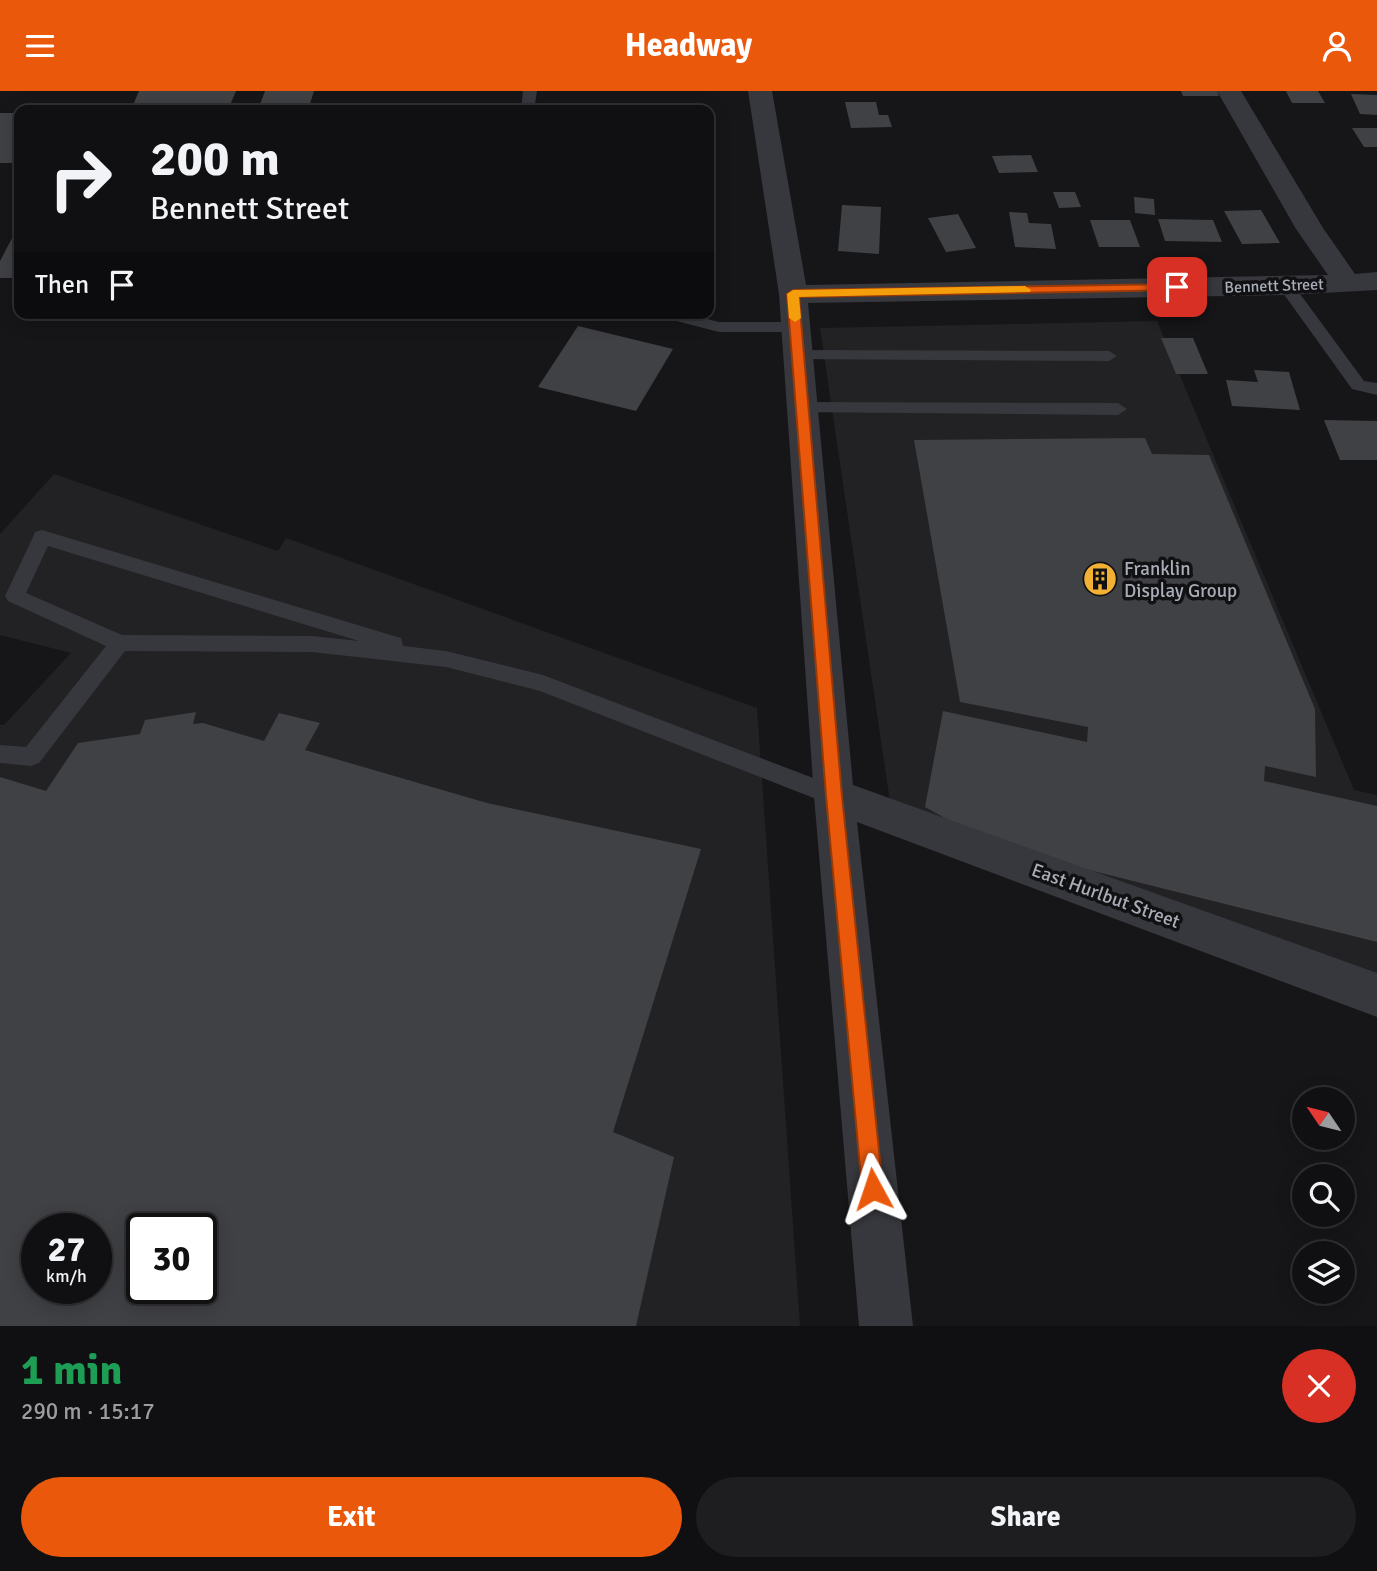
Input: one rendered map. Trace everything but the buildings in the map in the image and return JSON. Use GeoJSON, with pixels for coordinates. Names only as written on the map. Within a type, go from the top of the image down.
{"type":"FeatureCollection","features":[{"type":"Feature","properties":{"kind":"street"},"geometry":{"type":"LineString","coordinates":[[760,91],[795,325],[834,796],[886,1326]]}},
{"type":"Feature","properties":{"kind":"street"},"geometry":{"type":"LineString","coordinates":[[1229,91],[1310,229],[1347,282]]}},
{"type":"Feature","properties":{"kind":"street","name":"Bennett Street"},"geometry":{"type":"LineString","coordinates":[[795,325],[1286,285],[1377,281]]}},
{"type":"Feature","properties":{"kind":"street","name":"East Hurlbut Street"},"geometry":{"type":"LineString","coordinates":[[834,796],[1377,995]]}},
{"type":"Feature","properties":{"kind":"lane"},"geometry":{"type":"LineString","coordinates":[[1286,285],[1358,385],[1377,389]]}},
{"type":"Feature","properties":{"kind":"lane"},"geometry":{"type":"LineString","coordinates":[[687,319],[719,327],[795,325],[1109,356]]}},
{"type":"Feature","properties":{"kind":"lane"},"geometry":{"type":"LineString","coordinates":[[802,408],[1118,409]]}},
{"type":"Feature","properties":{"kind":"lane"},"geometry":{"type":"LineString","coordinates":[[446,659],[312,644],[120,643],[15,596],[42,537],[446,659],[543,683],[834,796]]}},
{"type":"Feature","properties":{"kind":"lane"},"geometry":{"type":"LineString","coordinates":[[0,754],[32,757],[120,643]]}},
{"type":"Feature","properties":{"kind":"shaded area","name":"Franklin Display Group"},"geometry":{"type":"Polygon","coordinates":[[[1157,321],[1354,790],[1377,795],[1377,987],[890,802],[820,328],[1157,321]]]}},
{"type":"Feature","properties":{"kind":"shaded area"},"geometry":{"type":"Polygon","coordinates":[[[54,474],[278,551],[286,538],[757,708],[800,1326],[0,1326],[0,725],[4,725],[71,653],[0,635],[0,534],[54,474]]]}},
{"type":"Feature","properties":{"kind":"slow traffic"},"geometry":{"type":"LineString","coordinates":[[795,318],[793,294],[1025,290]]}},
{"type":"Feature","properties":{"kind":"place","name":"Franklin Display Group"},"geometry":{"type":"Point","coordinates":[1100,579]}},
{"type":"Feature","properties":{"kind":"route"},"geometry":{"type":"LineString","coordinates":[[873,1189],[834,796],[793,294],[1177,287]]}}]}
